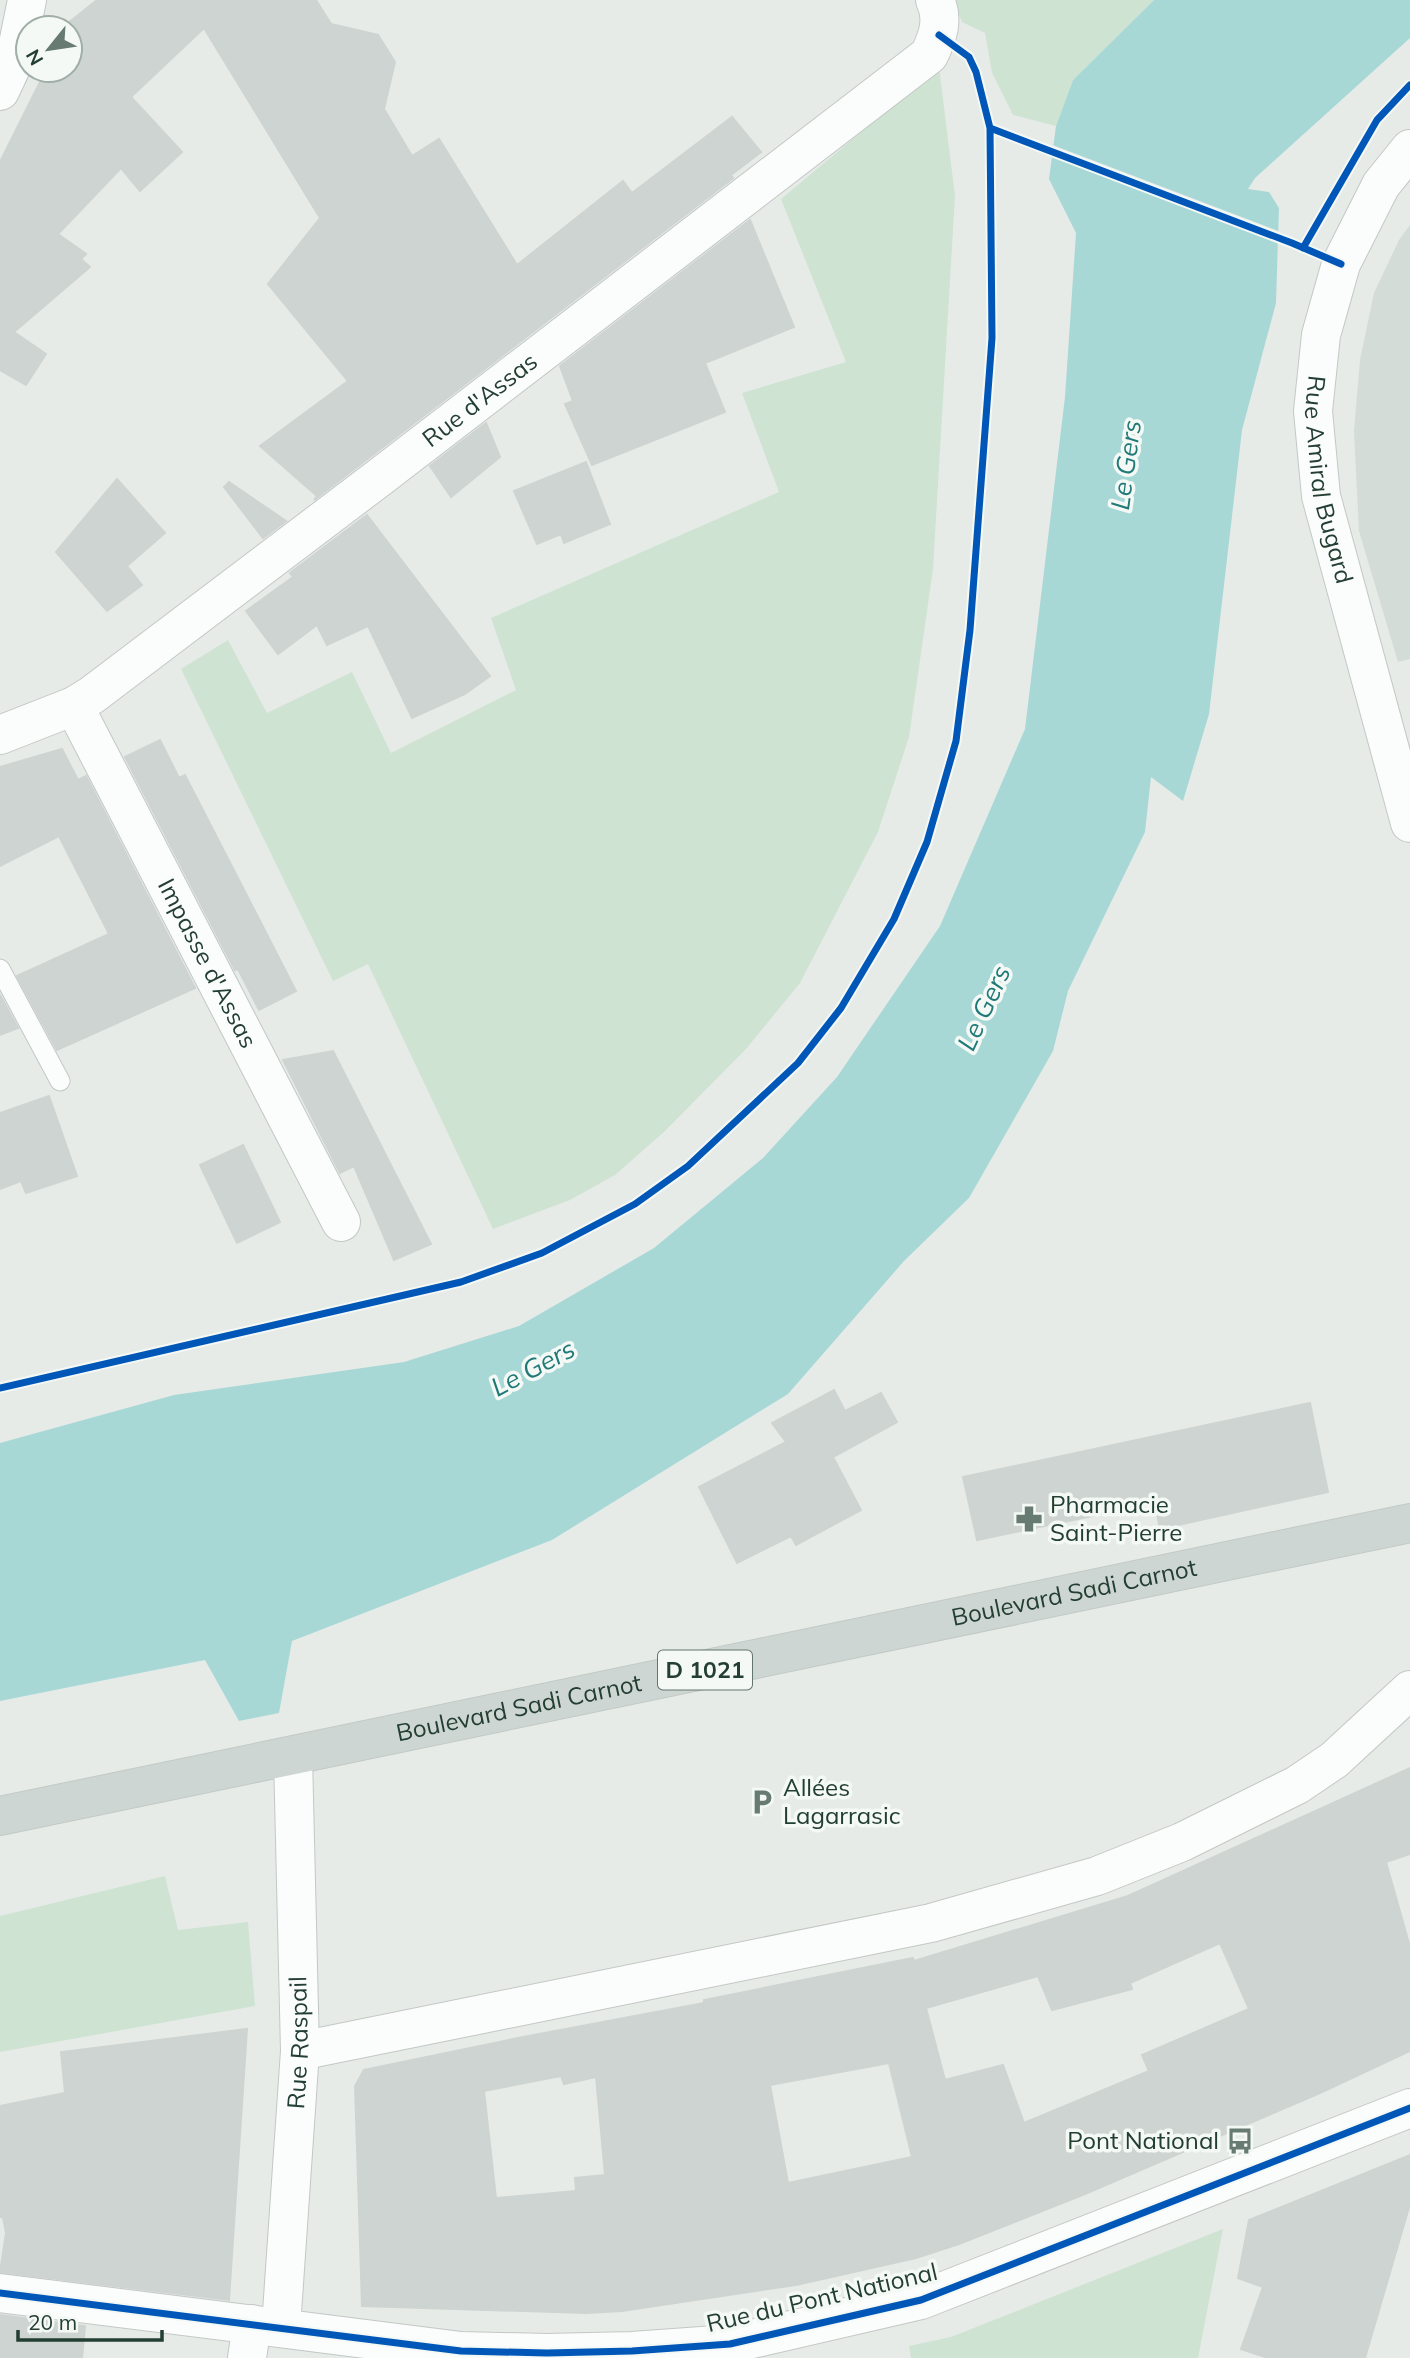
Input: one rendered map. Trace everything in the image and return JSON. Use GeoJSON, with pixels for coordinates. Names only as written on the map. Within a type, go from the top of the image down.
{"type":"FeatureCollection","features":[{"type":"Feature","properties":{"kind":"main road","name":"Boulevard Sadi Carnot"},"geometry":{"type":"LineString","coordinates":[[0,1816],[1407,1531]]}},
{"type":"Feature","properties":{"kind":"street"},"geometry":{"type":"LineString","coordinates":[[0,91],[15,59],[27,0]]}},
{"type":"Feature","properties":{"kind":"street","name":"Rue d'Assas"},"geometry":{"type":"LineString","coordinates":[[0,735],[74,706],[103,687],[380,477],[929,55],[937,18]]}},
{"type":"Feature","properties":{"kind":"street","name":"Rue Amiral Bugard"},"geometry":{"type":"LineString","coordinates":[[1410,149],[1381,186],[1341,264],[1321,335],[1314,411],[1321,496],[1410,823]]}},
{"type":"Feature","properties":{"kind":"street","name":"Impasse d'Assas"},"geometry":{"type":"LineString","coordinates":[[74,706],[341,1222]]}},
{"type":"Feature","properties":{"kind":"street"},"geometry":{"type":"LineString","coordinates":[[300,2051],[931,1923],[1097,1875],[1182,1842],[1297,1784],[1334,1760],[1410,1690]]}},
{"type":"Feature","properties":{"kind":"street","name":"Rue Raspail"},"geometry":{"type":"LineString","coordinates":[[260,2336],[300,2051],[293,1756]]}},
{"type":"Feature","properties":{"kind":"street","name":"Rue du Pont National"},"geometry":{"type":"LineString","coordinates":[[0,2293],[260,2336],[404,2350],[547,2353],[632,2351],[730,2344],[921,2301],[1410,2108]]}},
{"type":"Feature","properties":{"kind":"lane"},"geometry":{"type":"LineString","coordinates":[[0,969],[60,1081]]}},
{"type":"Feature","properties":{"kind":"shaded area"},"geometry":{"type":"Polygon","coordinates":[[[1410,225],[1410,659],[1398,662],[1359,531],[1354,431],[1360,360],[1374,293],[1399,240],[1410,225]]]}},
{"type":"Feature","properties":{"kind":"green space"},"geometry":{"type":"Polygon","coordinates":[[[953,0],[1154,0],[1073,80],[1056,126],[1013,115],[992,73],[985,33],[962,22],[953,0]]]}},
{"type":"Feature","properties":{"kind":"green space"},"geometry":{"type":"Polygon","coordinates":[[[939,67],[955,196],[933,569],[909,737],[878,832],[800,983],[746,1049],[664,1132],[615,1175],[570,1200],[493,1229],[368,964],[333,981],[181,669],[228,640],[267,713],[352,672],[391,753],[516,690],[491,618],[779,492],[742,393],[846,362],[781,199],[939,67]]]}},
{"type":"Feature","properties":{"kind":"green space"},"geometry":{"type":"Polygon","coordinates":[[[165,1876],[178,1930],[248,1922],[255,2006],[0,2052],[0,1916],[165,1876]]]}},
{"type":"Feature","properties":{"kind":"green space"},"geometry":{"type":"Polygon","coordinates":[[[1223,2229],[1198,2358],[911,2358],[909,2346],[951,2337],[1223,2229]]]}},
{"type":"Feature","properties":{"kind":"water","name":"Le Gers"},"geometry":{"type":"Polygon","coordinates":[[[1154,0],[1410,0],[1410,38],[1255,178],[1248,189],[1269,192],[1279,208],[1276,303],[1242,430],[1209,714],[1183,801],[1151,777],[1145,832],[1068,991],[1053,1051],[969,1198],[904,1261],[788,1394],[552,1540],[292,1641],[279,1713],[239,1721],[205,1660],[0,1701],[0,1443],[174,1395],[404,1362],[519,1326],[654,1248],[763,1158],[837,1077],[940,926],[1025,729],[1065,397],[1076,233],[1049,179],[1056,126],[1073,80],[1154,0]]]}},
{"type":"Feature","properties":{"kind":"pier"},"geometry":{"type":"Polygon","coordinates":[[[1050,144],[1281,232],[1281,244],[1049,156],[1050,144]]]}},
{"type":"Feature","properties":{"kind":"building"},"geometry":{"type":"Polygon","coordinates":[[[97,0],[316,0],[331,24],[378,35],[395,62],[384,109],[412,156],[439,139],[517,265],[623,181],[632,193],[732,117],[761,152],[731,175],[733,178],[314,500],[317,496],[260,446],[348,381],[268,284],[320,218],[204,28],[131,97],[182,152],[140,191],[121,168],[58,234],[86,254],[81,259],[90,267],[14,332],[46,354],[26,385],[0,370],[0,162],[39,84],[84,84],[84,14],[80,14],[97,0]]]}},
{"type":"Feature","properties":{"kind":"building"},"geometry":{"type":"Polygon","coordinates":[[[750,220],[794,327],[705,363],[725,412],[592,465],[565,404],[573,401],[560,366],[750,220]]]}},
{"type":"Feature","properties":{"kind":"building"},"geometry":{"type":"Polygon","coordinates":[[[486,423],[500,457],[451,497],[430,466],[486,423]]]}},
{"type":"Feature","properties":{"kind":"building"},"geometry":{"type":"Polygon","coordinates":[[[586,462],[610,524],[564,543],[561,534],[537,544],[514,491],[586,462]]]}},
{"type":"Feature","properties":{"kind":"building"},"geometry":{"type":"Polygon","coordinates":[[[117,479],[165,533],[127,566],[142,585],[107,611],[56,552],[117,479]]]}},
{"type":"Feature","properties":{"kind":"building"},"geometry":{"type":"Polygon","coordinates":[[[229,482],[286,521],[263,538],[224,487],[229,482]]]}},
{"type":"Feature","properties":{"kind":"building"},"geometry":{"type":"Polygon","coordinates":[[[367,515],[490,676],[465,694],[412,718],[368,626],[327,645],[317,625],[278,654],[246,611],[293,577],[290,573],[367,515]]]}},
{"type":"Feature","properties":{"kind":"building"},"geometry":{"type":"Polygon","coordinates":[[[160,740],[179,778],[185,775],[296,991],[259,1010],[238,969],[235,970],[125,757],[160,740]]]}},
{"type":"Feature","properties":{"kind":"building"},"geometry":{"type":"Polygon","coordinates":[[[62,749],[78,780],[86,776],[195,988],[57,1050],[17,976],[109,934],[59,836],[0,866],[0,767],[62,749]]]}},
{"type":"Feature","properties":{"kind":"building"},"geometry":{"type":"Polygon","coordinates":[[[0,995],[18,1028],[0,1035],[0,995]]]}},
{"type":"Feature","properties":{"kind":"building"},"geometry":{"type":"Polygon","coordinates":[[[333,1051],[431,1244],[394,1260],[354,1166],[340,1173],[283,1060],[333,1051]]]}},
{"type":"Feature","properties":{"kind":"building"},"geometry":{"type":"Polygon","coordinates":[[[49,1096],[77,1176],[26,1193],[21,1181],[0,1189],[0,1113],[49,1096]]]}},
{"type":"Feature","properties":{"kind":"building"},"geometry":{"type":"Polygon","coordinates":[[[243,1145],[280,1222],[237,1243],[200,1165],[243,1145]]]}},
{"type":"Feature","properties":{"kind":"building"},"geometry":{"type":"Polygon","coordinates":[[[834,1390],[845,1411],[881,1393],[897,1422],[833,1457],[861,1510],[796,1545],[791,1536],[737,1563],[699,1487],[786,1442],[772,1423],[834,1390]]]}},
{"type":"Feature","properties":{"kind":"building"},"geometry":{"type":"Polygon","coordinates":[[[1310,1403],[1328,1492],[1160,1529],[1155,1503],[977,1540],[963,1477],[1310,1403]]]}},
{"type":"Feature","properties":{"kind":"building"},"geometry":{"type":"Polygon","coordinates":[[[1410,1768],[1410,1854],[1386,1862],[1410,1947],[1410,2051],[1320,2093],[1085,2194],[959,2244],[916,2258],[796,2285],[622,2311],[586,2313],[362,2306],[355,2086],[364,2070],[704,2003],[704,2000],[913,1958],[914,1961],[1128,1896],[1410,1768]],[[1220,1943],[1130,1983],[1132,1989],[1052,2010],[1038,1976],[926,2008],[945,2080],[1003,2065],[1024,2123],[1149,2071],[1142,2055],[1249,2009],[1220,1943]],[[889,2063],[770,2085],[788,2183],[912,2157],[889,2063]],[[561,2076],[484,2091],[496,2198],[576,2191],[575,2178],[605,2175],[596,2077],[564,2084],[561,2076]]]}},
{"type":"Feature","properties":{"kind":"building"},"geometry":{"type":"Polygon","coordinates":[[[247,2029],[229,2300],[0,2272],[6,2233],[3,2217],[0,2217],[0,2106],[65,2093],[61,2052],[247,2029]]]}},
{"type":"Feature","properties":{"kind":"building"},"geometry":{"type":"Polygon","coordinates":[[[1410,2155],[1410,2204],[1365,2358],[1268,2358],[1241,2349],[1263,2287],[1238,2278],[1249,2220],[1410,2155]]]}},
{"type":"Feature","properties":{"kind":"building"},"geometry":{"type":"Polygon","coordinates":[[[0,2315],[85,2326],[82,2358],[0,2358],[0,2315]]]}},
{"type":"Feature","properties":{"kind":"cycle path"},"geometry":{"type":"LineString","coordinates":[[0,1388],[461,1282],[542,1253],[635,1204],[688,1166],[798,1063],[841,1008],[894,919],[927,842],[956,741],[970,630],[992,338],[990,128],[976,72],[969,57],[939,35]]}},
{"type":"Feature","properties":{"kind":"cycle path"},"geometry":{"type":"LineString","coordinates":[[1303,248],[1377,120],[1410,85]]}},
{"type":"Feature","properties":{"kind":"cycle path"},"geometry":{"type":"LineString","coordinates":[[990,128],[1341,264]]}},
{"type":"Feature","properties":{"kind":"cycle path"},"geometry":{"type":"LineString","coordinates":[[0,2293],[461,2351],[632,2351],[730,2344],[921,2300],[1410,2108]]}},
{"type":"Feature","properties":{"kind":"place","name":"Pharmacie Saint-Pierre"},"geometry":{"type":"Point","coordinates":[1029,1519]}},
{"type":"Feature","properties":{"kind":"place","name":"Allées Lagarrasic"},"geometry":{"type":"Point","coordinates":[762,1802]}},
{"type":"Feature","properties":{"kind":"place","name":"Pont National"},"geometry":{"type":"Point","coordinates":[1240,2141]}}]}
